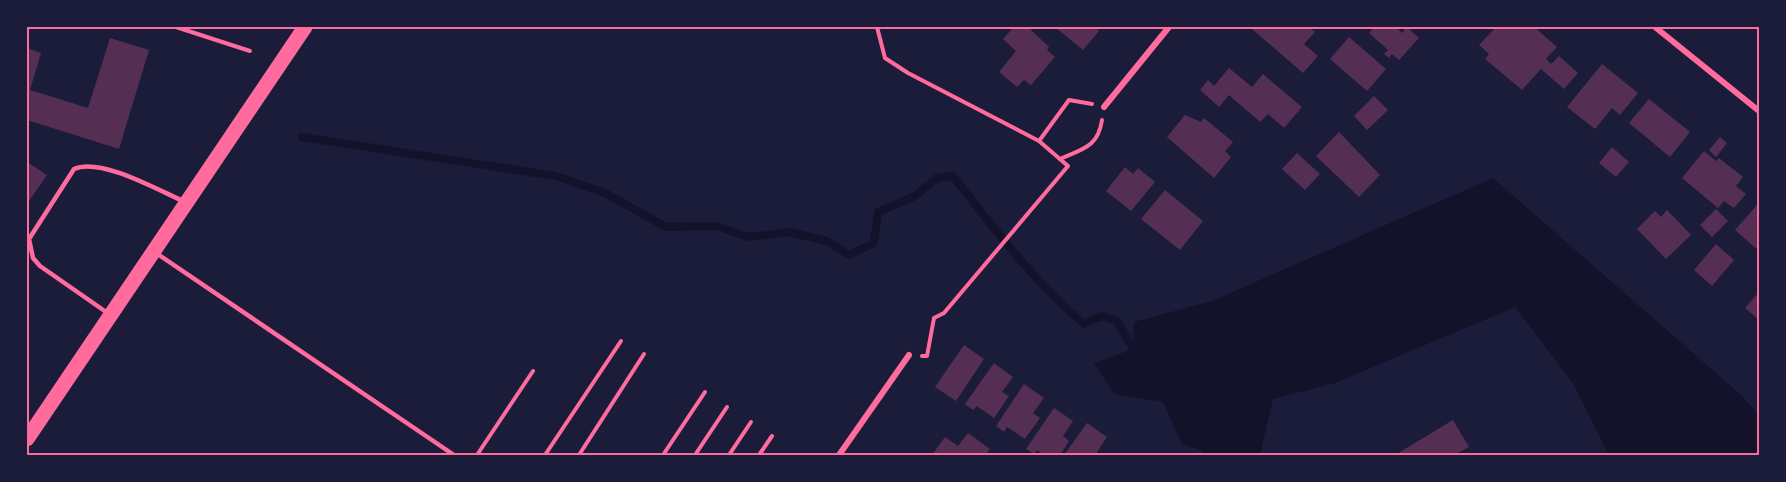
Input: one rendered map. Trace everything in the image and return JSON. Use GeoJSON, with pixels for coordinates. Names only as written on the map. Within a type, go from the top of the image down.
{"type":"FeatureCollection","features":[{"type":"Feature","properties":{"kind":"main road"},"geometry":{"type":"LineString","coordinates":[[27,439],[306,27]]}},
{"type":"Feature","properties":{"kind":"street"},"geometry":{"type":"LineString","coordinates":[[1104,106],[1169,27]]}},
{"type":"Feature","properties":{"kind":"street"},"geometry":{"type":"LineString","coordinates":[[1655,27],[1759,111]]}},
{"type":"Feature","properties":{"kind":"street"},"geometry":{"type":"LineString","coordinates":[[839,455],[909,355]]}},
{"type":"Feature","properties":{"kind":"lane"},"geometry":{"type":"LineString","coordinates":[[111,316],[40,266],[29,248],[29,239],[74,169],[92,166],[111,170],[188,203]]}},
{"type":"Feature","properties":{"kind":"lane"},"geometry":{"type":"LineString","coordinates":[[155,252],[454,455]]}},
{"type":"Feature","properties":{"kind":"path"},"geometry":{"type":"LineString","coordinates":[[176,27],[250,51]]}},
{"type":"Feature","properties":{"kind":"path"},"geometry":{"type":"LineString","coordinates":[[877,27],[885,58],[908,73],[1039,141],[1068,166],[945,313],[934,318],[927,356],[909,355]]}},
{"type":"Feature","properties":{"kind":"path"},"geometry":{"type":"LineString","coordinates":[[1039,141],[1069,100],[1104,106],[1100,132],[1093,144],[1060,159]]}},
{"type":"Feature","properties":{"kind":"path"},"geometry":{"type":"LineString","coordinates":[[545,455],[621,341]]}},
{"type":"Feature","properties":{"kind":"path"},"geometry":{"type":"LineString","coordinates":[[579,455],[644,354]]}},
{"type":"Feature","properties":{"kind":"path"},"geometry":{"type":"LineString","coordinates":[[477,455],[533,371]]}},
{"type":"Feature","properties":{"kind":"path"},"geometry":{"type":"LineString","coordinates":[[663,455],[705,392]]}},
{"type":"Feature","properties":{"kind":"path"},"geometry":{"type":"LineString","coordinates":[[695,455],[727,407]]}},
{"type":"Feature","properties":{"kind":"path"},"geometry":{"type":"LineString","coordinates":[[729,455],[751,422]]}},
{"type":"Feature","properties":{"kind":"path"},"geometry":{"type":"LineString","coordinates":[[759,455],[772,436]]}},
{"type":"Feature","properties":{"kind":"shaded area"},"geometry":{"type":"Polygon","coordinates":[[[1493,178],[1741,395],[1759,415],[1759,455],[1609,455],[1573,383],[1515,307],[1335,383],[1273,399],[1260,455],[1205,455],[1201,450],[1182,444],[1163,402],[1114,394],[1094,363],[1133,349],[1134,322],[1212,301],[1493,178]]]}},
{"type":"Feature","properties":{"kind":"building"},"geometry":{"type":"Polygon","coordinates":[[[1010,27],[1028,27],[1049,47],[1047,50],[1055,57],[1031,85],[1024,80],[1017,87],[999,72],[1016,51],[1003,39],[1012,29],[1010,27]]]}},
{"type":"Feature","properties":{"kind":"building"},"geometry":{"type":"Polygon","coordinates":[[[1055,27],[1094,27],[1099,31],[1083,50],[1055,27]]]}},
{"type":"Feature","properties":{"kind":"building"},"geometry":{"type":"Polygon","coordinates":[[[1254,27],[1309,27],[1315,32],[1304,44],[1318,56],[1303,73],[1252,29],[1254,27]]]}},
{"type":"Feature","properties":{"kind":"building"},"geometry":{"type":"Polygon","coordinates":[[[1375,27],[1396,27],[1402,33],[1407,27],[1419,38],[1399,60],[1392,54],[1389,58],[1384,54],[1388,50],[1369,33],[1375,27]]]}},
{"type":"Feature","properties":{"kind":"building"},"geometry":{"type":"Polygon","coordinates":[[[1496,27],[1534,27],[1557,47],[1546,59],[1551,64],[1559,56],[1578,73],[1564,89],[1541,69],[1522,90],[1485,59],[1489,54],[1479,45],[1496,27]]]}},
{"type":"Feature","properties":{"kind":"building"},"geometry":{"type":"Polygon","coordinates":[[[1349,37],[1386,69],[1367,91],[1330,59],[1349,37]]]}},
{"type":"Feature","properties":{"kind":"building"},"geometry":{"type":"Polygon","coordinates":[[[110,38],[149,50],[119,149],[27,120],[27,48],[41,53],[30,90],[88,108],[110,38]]]}},
{"type":"Feature","properties":{"kind":"building"},"geometry":{"type":"Polygon","coordinates":[[[1602,64],[1638,93],[1620,115],[1612,108],[1595,129],[1567,107],[1602,64]]]}},
{"type":"Feature","properties":{"kind":"building"},"geometry":{"type":"Polygon","coordinates":[[[1229,68],[1252,87],[1263,74],[1302,107],[1284,128],[1268,114],[1260,122],[1229,95],[1219,107],[1200,90],[1208,80],[1214,86],[1229,68]]]}},
{"type":"Feature","properties":{"kind":"building"},"geometry":{"type":"Polygon","coordinates":[[[1374,96],[1388,110],[1367,130],[1354,116],[1374,96]]]}},
{"type":"Feature","properties":{"kind":"building"},"geometry":{"type":"Polygon","coordinates":[[[1649,99],[1690,132],[1670,157],[1629,123],[1649,99]]]}},
{"type":"Feature","properties":{"kind":"building"},"geometry":{"type":"Polygon","coordinates":[[[1185,115],[1201,122],[1204,118],[1233,142],[1225,151],[1231,157],[1214,178],[1167,137],[1185,115]]]}},
{"type":"Feature","properties":{"kind":"building"},"geometry":{"type":"Polygon","coordinates":[[[1339,132],[1380,175],[1359,197],[1316,156],[1339,132]]]}},
{"type":"Feature","properties":{"kind":"building"},"geometry":{"type":"Polygon","coordinates":[[[1720,137],[1727,143],[1716,157],[1709,150],[1720,137]]]}},
{"type":"Feature","properties":{"kind":"building"},"geometry":{"type":"Polygon","coordinates":[[[1612,147],[1629,162],[1616,177],[1599,163],[1612,147]]]}},
{"type":"Feature","properties":{"kind":"building"},"geometry":{"type":"Polygon","coordinates":[[[1704,151],[1716,161],[1719,158],[1743,177],[1736,186],[1746,194],[1734,208],[1724,201],[1718,208],[1682,178],[1704,151]]]}},
{"type":"Feature","properties":{"kind":"building"},"geometry":{"type":"Polygon","coordinates":[[[1297,153],[1320,174],[1305,190],[1282,169],[1297,153]]]}},
{"type":"Feature","properties":{"kind":"building"},"geometry":{"type":"Polygon","coordinates":[[[27,162],[47,175],[27,204],[27,162]]]}},
{"type":"Feature","properties":{"kind":"building"},"geometry":{"type":"Polygon","coordinates":[[[1125,167],[1133,174],[1138,168],[1155,182],[1131,211],[1106,191],[1125,167]]]}},
{"type":"Feature","properties":{"kind":"building"},"geometry":{"type":"Polygon","coordinates":[[[1165,190],[1203,221],[1180,250],[1141,219],[1165,190]]]}},
{"type":"Feature","properties":{"kind":"building"},"geometry":{"type":"Polygon","coordinates":[[[1757,205],[1759,207],[1759,251],[1735,230],[1757,205]]]}},
{"type":"Feature","properties":{"kind":"building"},"geometry":{"type":"Polygon","coordinates":[[[1716,209],[1728,221],[1712,237],[1700,225],[1716,209]]]}},
{"type":"Feature","properties":{"kind":"building"},"geometry":{"type":"Polygon","coordinates":[[[1667,210],[1691,235],[1666,259],[1637,229],[1655,211],[1661,217],[1667,210]]]}},
{"type":"Feature","properties":{"kind":"building"},"geometry":{"type":"Polygon","coordinates":[[[1716,244],[1734,260],[1712,286],[1694,270],[1716,244]]]}},
{"type":"Feature","properties":{"kind":"building"},"geometry":{"type":"Polygon","coordinates":[[[1759,292],[1759,320],[1745,308],[1759,292]]]}},
{"type":"Feature","properties":{"kind":"building"},"geometry":{"type":"Polygon","coordinates":[[[964,345],[984,359],[956,401],[935,387],[964,345]]]}},
{"type":"Feature","properties":{"kind":"building"},"geometry":{"type":"Polygon","coordinates":[[[994,363],[1013,377],[1002,392],[1009,396],[994,418],[977,406],[973,410],[965,404],[994,363]]]}},
{"type":"Feature","properties":{"kind":"building"},"geometry":{"type":"Polygon","coordinates":[[[1024,384],[1044,398],[1033,413],[1040,418],[1025,439],[1007,427],[1004,432],[996,426],[1024,384]]]}},
{"type":"Feature","properties":{"kind":"building"},"geometry":{"type":"Polygon","coordinates":[[[1054,408],[1073,421],[1063,436],[1069,441],[1060,455],[1044,455],[1037,450],[1034,454],[1026,449],[1054,408]]]}},
{"type":"Feature","properties":{"kind":"building"},"geometry":{"type":"Polygon","coordinates":[[[1453,420],[1469,447],[1454,455],[1395,455],[1453,420]]]}},
{"type":"Feature","properties":{"kind":"building"},"geometry":{"type":"Polygon","coordinates":[[[1087,423],[1107,437],[1095,455],[1064,455],[1087,423]]]}},
{"type":"Feature","properties":{"kind":"building"},"geometry":{"type":"Polygon","coordinates":[[[968,433],[990,449],[985,455],[932,455],[945,437],[958,446],[968,433]]]}},
{"type":"Feature","properties":{"kind":"waterway"},"geometry":{"type":"LineString","coordinates":[[302,137],[556,176],[605,193],[666,227],[716,226],[749,237],[789,232],[827,241],[849,255],[874,243],[878,212],[915,196],[937,178],[953,176],[1015,253],[1065,307],[1084,324],[1101,316],[1117,321],[1133,349],[1142,350]]}}]}
